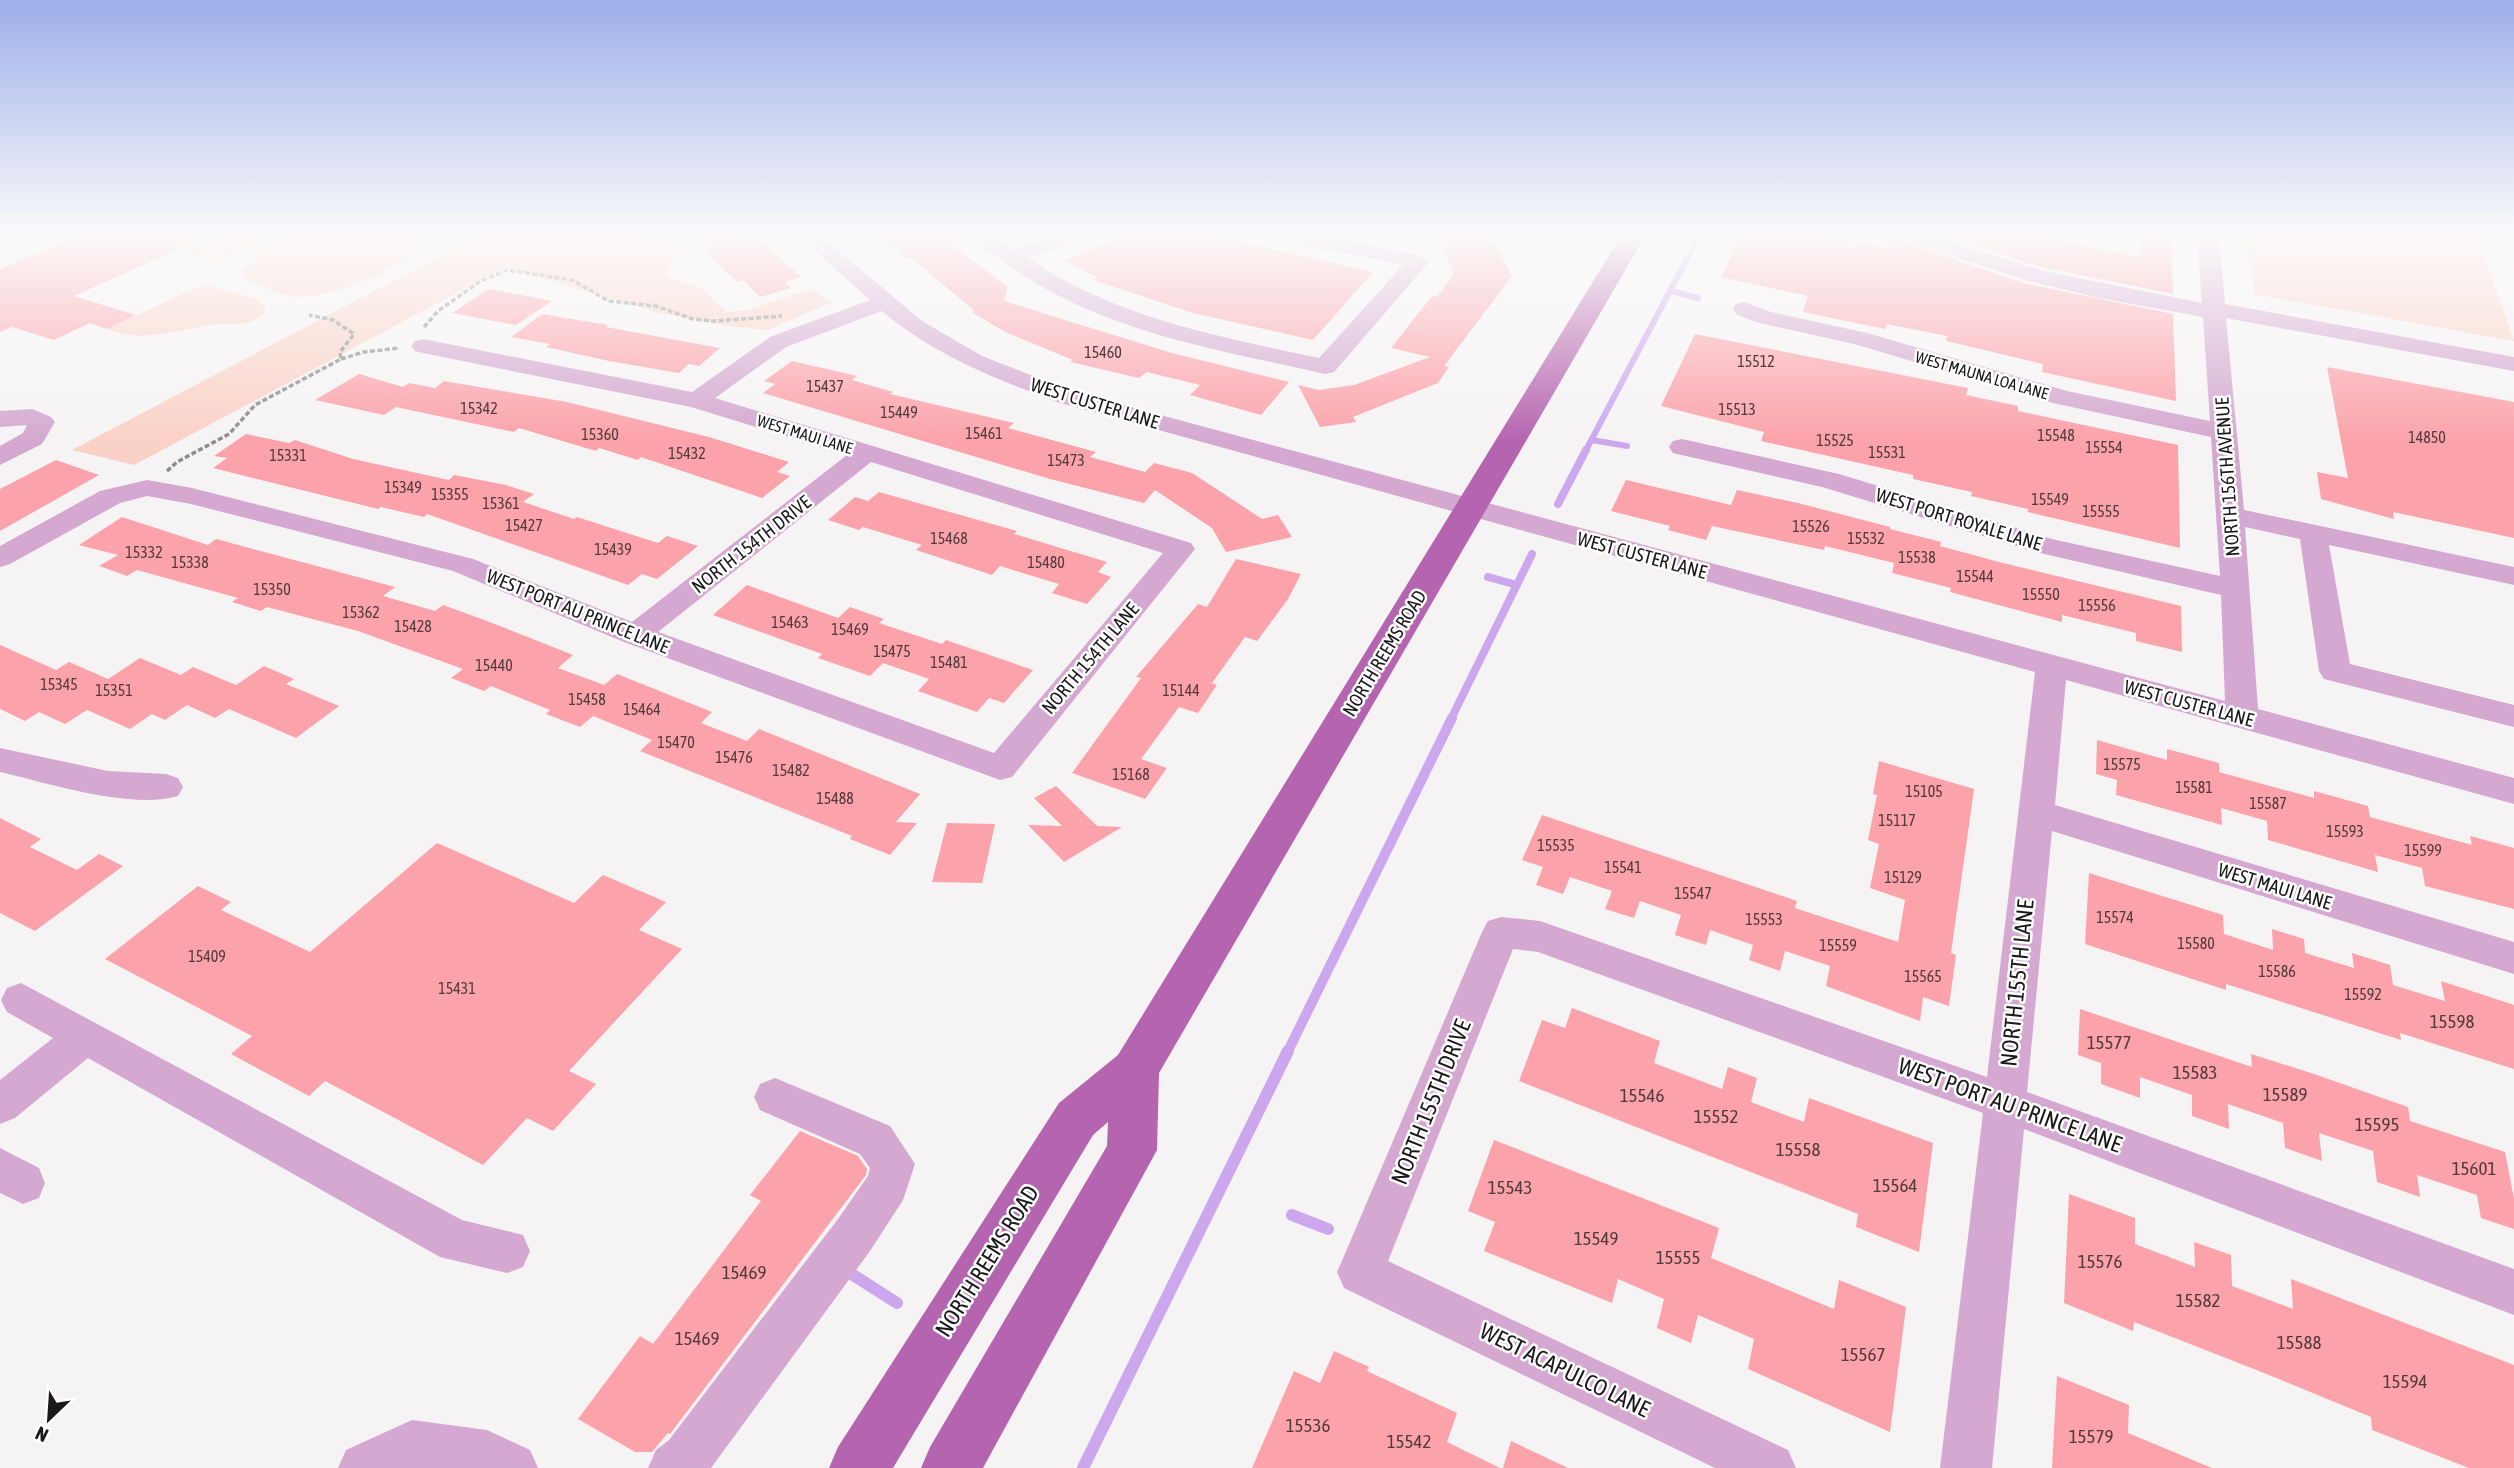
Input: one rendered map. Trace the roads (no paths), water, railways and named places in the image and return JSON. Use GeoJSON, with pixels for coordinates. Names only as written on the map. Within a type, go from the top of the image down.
{"type":"FeatureCollection","features":[{"type":"Feature","properties":{"kind":"main road","name":"NORTH REEMS ROAD"},"geometry":{"type":"LineString","coordinates":[[859,1468],[1076,1119],[1135,1070],[1592,305]]}},
{"type":"Feature","properties":{"kind":"main road","name":"NORTH REEMS ROAD"},"geometry":{"type":"LineString","coordinates":[[951,1468],[1132,1150],[1135,1070]]}},
{"type":"Feature","properties":{"kind":"street"},"geometry":{"type":"LineString","coordinates":[[696,400],[778,342],[878,305]]}},
{"type":"Feature","properties":{"kind":"street","name":"WEST CUSTER LANE"},"geometry":{"type":"LineString","coordinates":[[888,305],[914,327],[973,361],[1066,397],[2514,791]]}},
{"type":"Feature","properties":{"kind":"street"},"geometry":{"type":"LineString","coordinates":[[1094,305],[1203,338],[1325,367],[1380,305]]}},
{"type":"Feature","properties":{"kind":"street"},"geometry":{"type":"LineString","coordinates":[[2182,305],[2514,364]]}},
{"type":"Feature","properties":{"kind":"street","name":"NORTH 156TH AVENUE"},"geometry":{"type":"LineString","coordinates":[[2214,305],[2236,589],[2242,718]]}},
{"type":"Feature","properties":{"kind":"street","name":"WEST MAUNA LOA LANE"},"geometry":{"type":"LineString","coordinates":[[1744,309],[1764,317],[1859,338],[2062,398],[2224,432]]}},
{"type":"Feature","properties":{"kind":"street","name":"WEST MAUI LANE"},"geometry":{"type":"LineString","coordinates":[[423,346],[696,400],[1181,549]]}},
{"type":"Feature","properties":{"kind":"street"},"geometry":{"type":"LineString","coordinates":[[0,419],[32,416],[42,422],[33,438],[0,457]]}},
{"type":"Feature","properties":{"kind":"street","name":"WEST PORT ROYALE LANE"},"geometry":{"type":"LineString","coordinates":[[1682,447],[1829,480],[2046,546],[2236,589]]}},
{"type":"Feature","properties":{"kind":"street","name":"NORTH 154TH DRIVE"},"geometry":{"type":"LineString","coordinates":[[635,635],[867,452]]}},
{"type":"Feature","properties":{"kind":"street","name":"WEST PORT AU PRINCE LANE"},"geometry":{"type":"LineString","coordinates":[[0,558],[110,497],[147,488],[192,496],[463,565],[635,635],[999,768]]}},
{"type":"Feature","properties":{"kind":"street"},"geometry":{"type":"LineString","coordinates":[[2230,514],[2514,576]]}},
{"type":"Feature","properties":{"kind":"street"},"geometry":{"type":"LineString","coordinates":[[2312,533],[2335,671],[2514,716]]}},
{"type":"Feature","properties":{"kind":"street","name":"NORTH 154TH LANE"},"geometry":{"type":"LineString","coordinates":[[999,768],[1181,549]]}},
{"type":"Feature","properties":{"kind":"street","name":"NORTH 155TH LANE"},"geometry":{"type":"LineString","coordinates":[[1966,1468],[2052,666]]}},
{"type":"Feature","properties":{"kind":"street"},"geometry":{"type":"LineString","coordinates":[[0,760],[108,784],[166,787]]}},
{"type":"Feature","properties":{"kind":"street","name":"WEST MAUI LANE"},"geometry":{"type":"LineString","coordinates":[[2036,813],[2514,958]]}},
{"type":"Feature","properties":{"kind":"street","name":"WEST PORT AU PRINCE LANE"},"geometry":{"type":"LineString","coordinates":[[1501,932],[1540,937],[2004,1102],[2514,1292]]}},
{"type":"Feature","properties":{"kind":"street","name":"NORTH 155TH DRIVE"},"geometry":{"type":"LineString","coordinates":[[1360,1272],[1501,932]]}},
{"type":"Feature","properties":{"kind":"street"},"geometry":{"type":"LineString","coordinates":[[21,1000],[456,1241],[507,1251]]}},
{"type":"Feature","properties":{"kind":"street"},"geometry":{"type":"LineString","coordinates":[[0,1105],[85,1036]]}},
{"type":"Feature","properties":{"kind":"street"},"geometry":{"type":"LineString","coordinates":[[674,1468],[687,1458],[854,1235],[887,1185],[893,1164],[875,1140],[775,1097]]}},
{"type":"Feature","properties":{"kind":"street","name":"WEST ACAPULCO LANE"},"geometry":{"type":"LineString","coordinates":[[1360,1272],[1770,1468]]}},
{"type":"Feature","properties":{"kind":"street"},"geometry":{"type":"LineString","coordinates":[[364,1468],[412,1445],[486,1455],[512,1468]]}},
{"type":"Feature","properties":{"kind":"waterway"},"geometry":{"type":"LineString","coordinates":[[1585,452],[1663,305]]}},
{"type":"Feature","properties":{"kind":"waterway"},"geometry":{"type":"LineString","coordinates":[[1592,440],[1627,446]]}},
{"type":"Feature","properties":{"kind":"waterway"},"geometry":{"type":"LineString","coordinates":[[1558,504],[1586,450]]}},
{"type":"Feature","properties":{"kind":"waterway"},"geometry":{"type":"LineString","coordinates":[[1517,585],[1532,554]]}},
{"type":"Feature","properties":{"kind":"waterway"},"geometry":{"type":"LineString","coordinates":[[1488,577],[1517,585]]}},
{"type":"Feature","properties":{"kind":"waterway"},"geometry":{"type":"LineString","coordinates":[[1451,719],[1517,585]]}},
{"type":"Feature","properties":{"kind":"waterway"},"geometry":{"type":"LineString","coordinates":[[1287,1053],[1452,718]]}},
{"type":"Feature","properties":{"kind":"waterway"},"geometry":{"type":"LineString","coordinates":[[1083,1468],[1288,1051]]}},
{"type":"Feature","properties":{"kind":"waterway"},"geometry":{"type":"LineString","coordinates":[[1292,1215],[1328,1229]]}},
{"type":"Feature","properties":{"kind":"waterway"},"geometry":{"type":"LineString","coordinates":[[853,1275],[897,1303]]}}]}
